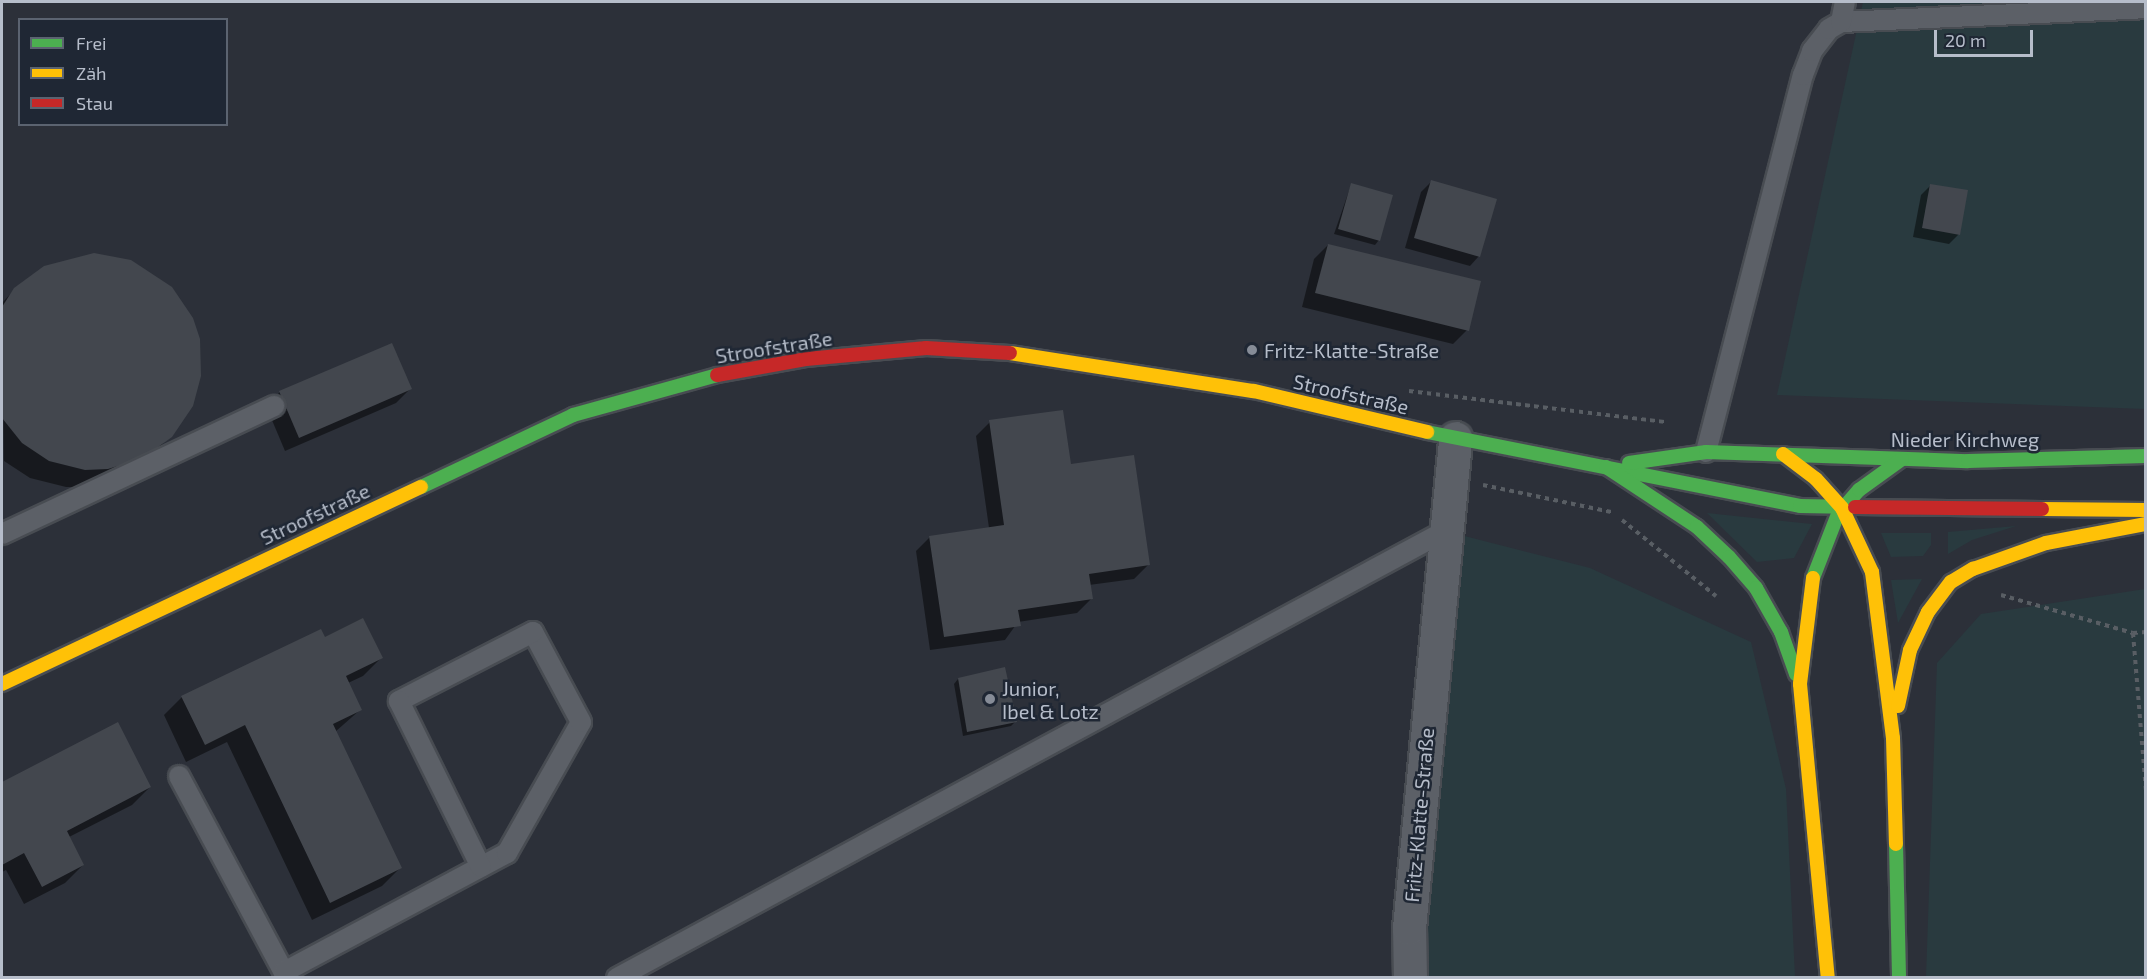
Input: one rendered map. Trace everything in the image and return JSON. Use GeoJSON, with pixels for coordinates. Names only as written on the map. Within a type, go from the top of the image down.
{"type":"FeatureCollection","features":[{"type":"Feature","properties":{"kind":"main road","name":"Stroofstraße"},"geometry":{"type":"LineString","coordinates":[[2,684],[573,415],[696,379],[806,359],[926,348],[1026,354],[1254,391],[1455,438],[1800,506],[1842,508]]}},
{"type":"Feature","properties":{"kind":"main road","name":"Stroofstraße"},"geometry":{"type":"LineString","coordinates":[[1606,467],[1706,452],[1783,454]]}},
{"type":"Feature","properties":{"kind":"main road"},"geometry":{"type":"LineString","coordinates":[[1783,454],[1816,479],[1842,508],[1872,572],[1893,738],[1899,978]]}},
{"type":"Feature","properties":{"kind":"main road","name":"Nieder Kirchweg"},"geometry":{"type":"LineString","coordinates":[[1783,454],[1968,461],[2145,456]]}},
{"type":"Feature","properties":{"kind":"main road"},"geometry":{"type":"LineString","coordinates":[[1828,978],[1800,684],[1814,576],[1842,508],[1867,483],[1902,459]]}},
{"type":"Feature","properties":{"kind":"main road"},"geometry":{"type":"LineString","coordinates":[[1606,467],[1697,527],[1756,588],[1781,632],[1800,684]]}},
{"type":"Feature","properties":{"kind":"main road"},"geometry":{"type":"LineString","coordinates":[[1842,508],[2145,510]]}},
{"type":"Feature","properties":{"kind":"main road"},"geometry":{"type":"LineString","coordinates":[[1893,738],[1901,680],[1910,650],[1928,612],[1952,582],[1973,569],[2046,543],[2145,524]]}},
{"type":"Feature","properties":{"kind":"street","name":"Fritz-Klatte-Straße"},"geometry":{"type":"LineString","coordinates":[[1410,978],[1409,928],[1455,438]]}},
{"type":"Feature","properties":{"kind":"lane"},"geometry":{"type":"LineString","coordinates":[[1841,22],[1845,2]]}},
{"type":"Feature","properties":{"kind":"lane"},"geometry":{"type":"LineString","coordinates":[[1706,452],[1803,75],[1812,51],[1829,29],[1841,22],[2145,8]]}},
{"type":"Feature","properties":{"kind":"lane"},"geometry":{"type":"LineString","coordinates":[[2,534],[274,406]]}},
{"type":"Feature","properties":{"kind":"lane"},"geometry":{"type":"LineString","coordinates":[[617,978],[1445,531]]}},
{"type":"Feature","properties":{"kind":"lane"},"geometry":{"type":"LineString","coordinates":[[179,776],[286,975],[481,867],[507,852],[581,722],[533,632],[399,701],[481,867]]}},
{"type":"Feature","properties":{"kind":"path"},"geometry":{"type":"LineString","coordinates":[[1403,390],[1711,427]]}},
{"type":"Feature","properties":{"kind":"path"},"geometry":{"type":"LineString","coordinates":[[1451,478],[1612,513],[1720,599]]}},
{"type":"Feature","properties":{"kind":"path"},"geometry":{"type":"LineString","coordinates":[[1996,593],[2133,633],[2145,632]]}},
{"type":"Feature","properties":{"kind":"path"},"geometry":{"type":"LineString","coordinates":[[2133,633],[2145,791]]}},
{"type":"Feature","properties":{"kind":"shaded area"},"geometry":{"type":"Polygon","coordinates":[[[1863,2],[2145,2],[2145,409],[1777,395],[1863,2]]]}},
{"type":"Feature","properties":{"kind":"shaded area"},"geometry":{"type":"Polygon","coordinates":[[[1707,513],[1812,524],[1794,558],[1757,562],[1707,513]]]}},
{"type":"Feature","properties":{"kind":"shaded area"},"geometry":{"type":"Polygon","coordinates":[[[2016,526],[1972,540],[1948,554],[1948,532],[2016,526]]]}},
{"type":"Feature","properties":{"kind":"shaded area"},"geometry":{"type":"Polygon","coordinates":[[[1445,531],[1590,568],[1751,642],[1786,789],[1795,977],[1410,978],[1445,531]]]}},
{"type":"Feature","properties":{"kind":"shaded area"},"geometry":{"type":"Polygon","coordinates":[[[1881,533],[1931,533],[1931,545],[1923,556],[1891,557],[1881,533]]]}},
{"type":"Feature","properties":{"kind":"shaded area"},"geometry":{"type":"Polygon","coordinates":[[[1922,579],[1898,623],[1891,580],[1922,579]]]}},
{"type":"Feature","properties":{"kind":"shaded area"},"geometry":{"type":"Polygon","coordinates":[[[2145,589],[2145,977],[1926,977],[1937,663],[1981,614],[2145,589]]]}},
{"type":"Feature","properties":{"kind":"building"},"geometry":{"type":"Polygon","coordinates":[[[1431,180],[1497,199],[1480,257],[1414,238],[1431,180]]]}},
{"type":"Feature","properties":{"kind":"building"},"geometry":{"type":"Polygon","coordinates":[[[1351,183],[1393,195],[1380,241],[1338,229],[1351,183]]]}},
{"type":"Feature","properties":{"kind":"building"},"geometry":{"type":"Polygon","coordinates":[[[1930,184],[1968,190],[1960,235],[1922,228],[1930,184]]]}},
{"type":"Feature","properties":{"kind":"building"},"geometry":{"type":"Polygon","coordinates":[[[1328,244],[1481,281],[1469,331],[1315,293],[1328,244]]]}},
{"type":"Feature","properties":{"kind":"building"},"geometry":{"type":"Polygon","coordinates":[[[94,253],[131,260],[172,287],[193,318],[200,339],[201,376],[193,406],[172,437],[143,458],[108,469],[85,470],[49,461],[22,443],[2,418],[2,307],[14,288],[44,266],[94,253]]]}},
{"type":"Feature","properties":{"kind":"building"},"geometry":{"type":"Polygon","coordinates":[[[392,343],[412,389],[299,438],[279,391],[392,343]]]}},
{"type":"Feature","properties":{"kind":"building"},"geometry":{"type":"Polygon","coordinates":[[[1063,410],[1071,464],[1134,455],[1150,565],[1089,574],[1093,599],[1018,610],[1021,626],[944,637],[929,536],[1004,525],[989,420],[1063,410]]]}},
{"type":"Feature","properties":{"kind":"building"},"geometry":{"type":"Polygon","coordinates":[[[363,618],[383,658],[346,676],[362,710],[333,724],[402,868],[330,903],[245,725],[205,745],[181,696],[321,629],[325,637],[363,618]]]}},
{"type":"Feature","properties":{"kind":"building"},"geometry":{"type":"Polygon","coordinates":[[[1005,667],[1017,722],[967,732],[958,678],[1005,667]]]}},
{"type":"Feature","properties":{"kind":"building"},"geometry":{"type":"Polygon","coordinates":[[[118,722],[151,787],[67,831],[84,865],[42,887],[24,853],[2,865],[2,782],[118,722]]]}},
{"type":"Feature","properties":{"kind":"traffic: fast"},"geometry":{"type":"LineString","coordinates":[[421,487],[573,415],[717,375]]}},
{"type":"Feature","properties":{"kind":"traffic: fast"},"geometry":{"type":"LineString","coordinates":[[1427,432],[1800,506],[1855,507]]}},
{"type":"Feature","properties":{"kind":"traffic: fast"},"geometry":{"type":"LineString","coordinates":[[1629,463],[1706,452],[1968,461],[2146,456]]}},
{"type":"Feature","properties":{"kind":"traffic: fast"},"geometry":{"type":"LineString","coordinates":[[1813,578],[1838,514],[1859,490],[1902,459]]}},
{"type":"Feature","properties":{"kind":"traffic: fast"},"geometry":{"type":"LineString","coordinates":[[1606,467],[1697,527],[1729,557],[1756,588],[1781,632],[1796,674]]}},
{"type":"Feature","properties":{"kind":"traffic: fast"},"geometry":{"type":"LineString","coordinates":[[1896,844],[1899,978]]}},
{"type":"Feature","properties":{"kind":"traffic: slow"},"geometry":{"type":"LineString","coordinates":[[1010,353],[1254,391],[1427,432]]}},
{"type":"Feature","properties":{"kind":"traffic: slow"},"geometry":{"type":"LineString","coordinates":[[1783,454],[1816,479],[1842,508],[1872,572],[1893,738],[1896,844]]}},
{"type":"Feature","properties":{"kind":"traffic: slow"},"geometry":{"type":"LineString","coordinates":[[2,684],[421,487]]}},
{"type":"Feature","properties":{"kind":"traffic: slow"},"geometry":{"type":"LineString","coordinates":[[2042,509],[2146,510]]}},
{"type":"Feature","properties":{"kind":"traffic: slow"},"geometry":{"type":"LineString","coordinates":[[1898,706],[1910,650],[1928,612],[1951,582],[1973,569],[2046,543],[2146,524]]}},
{"type":"Feature","properties":{"kind":"traffic: slow"},"geometry":{"type":"LineString","coordinates":[[1813,578],[1800,684],[1828,978]]}},
{"type":"Feature","properties":{"kind":"traffic: jam"},"geometry":{"type":"LineString","coordinates":[[717,375],[806,359],[926,348],[1010,353]]}},
{"type":"Feature","properties":{"kind":"traffic: jam"},"geometry":{"type":"LineString","coordinates":[[1855,507],[2042,509]]}},
{"type":"Feature","properties":{"kind":"place","name":"Fritz-Klatte-Straße"},"geometry":{"type":"Point","coordinates":[1252,350]}},
{"type":"Feature","properties":{"kind":"place","name":"Junior, Ibel & Lotz"},"geometry":{"type":"Point","coordinates":[990,699]}}]}
